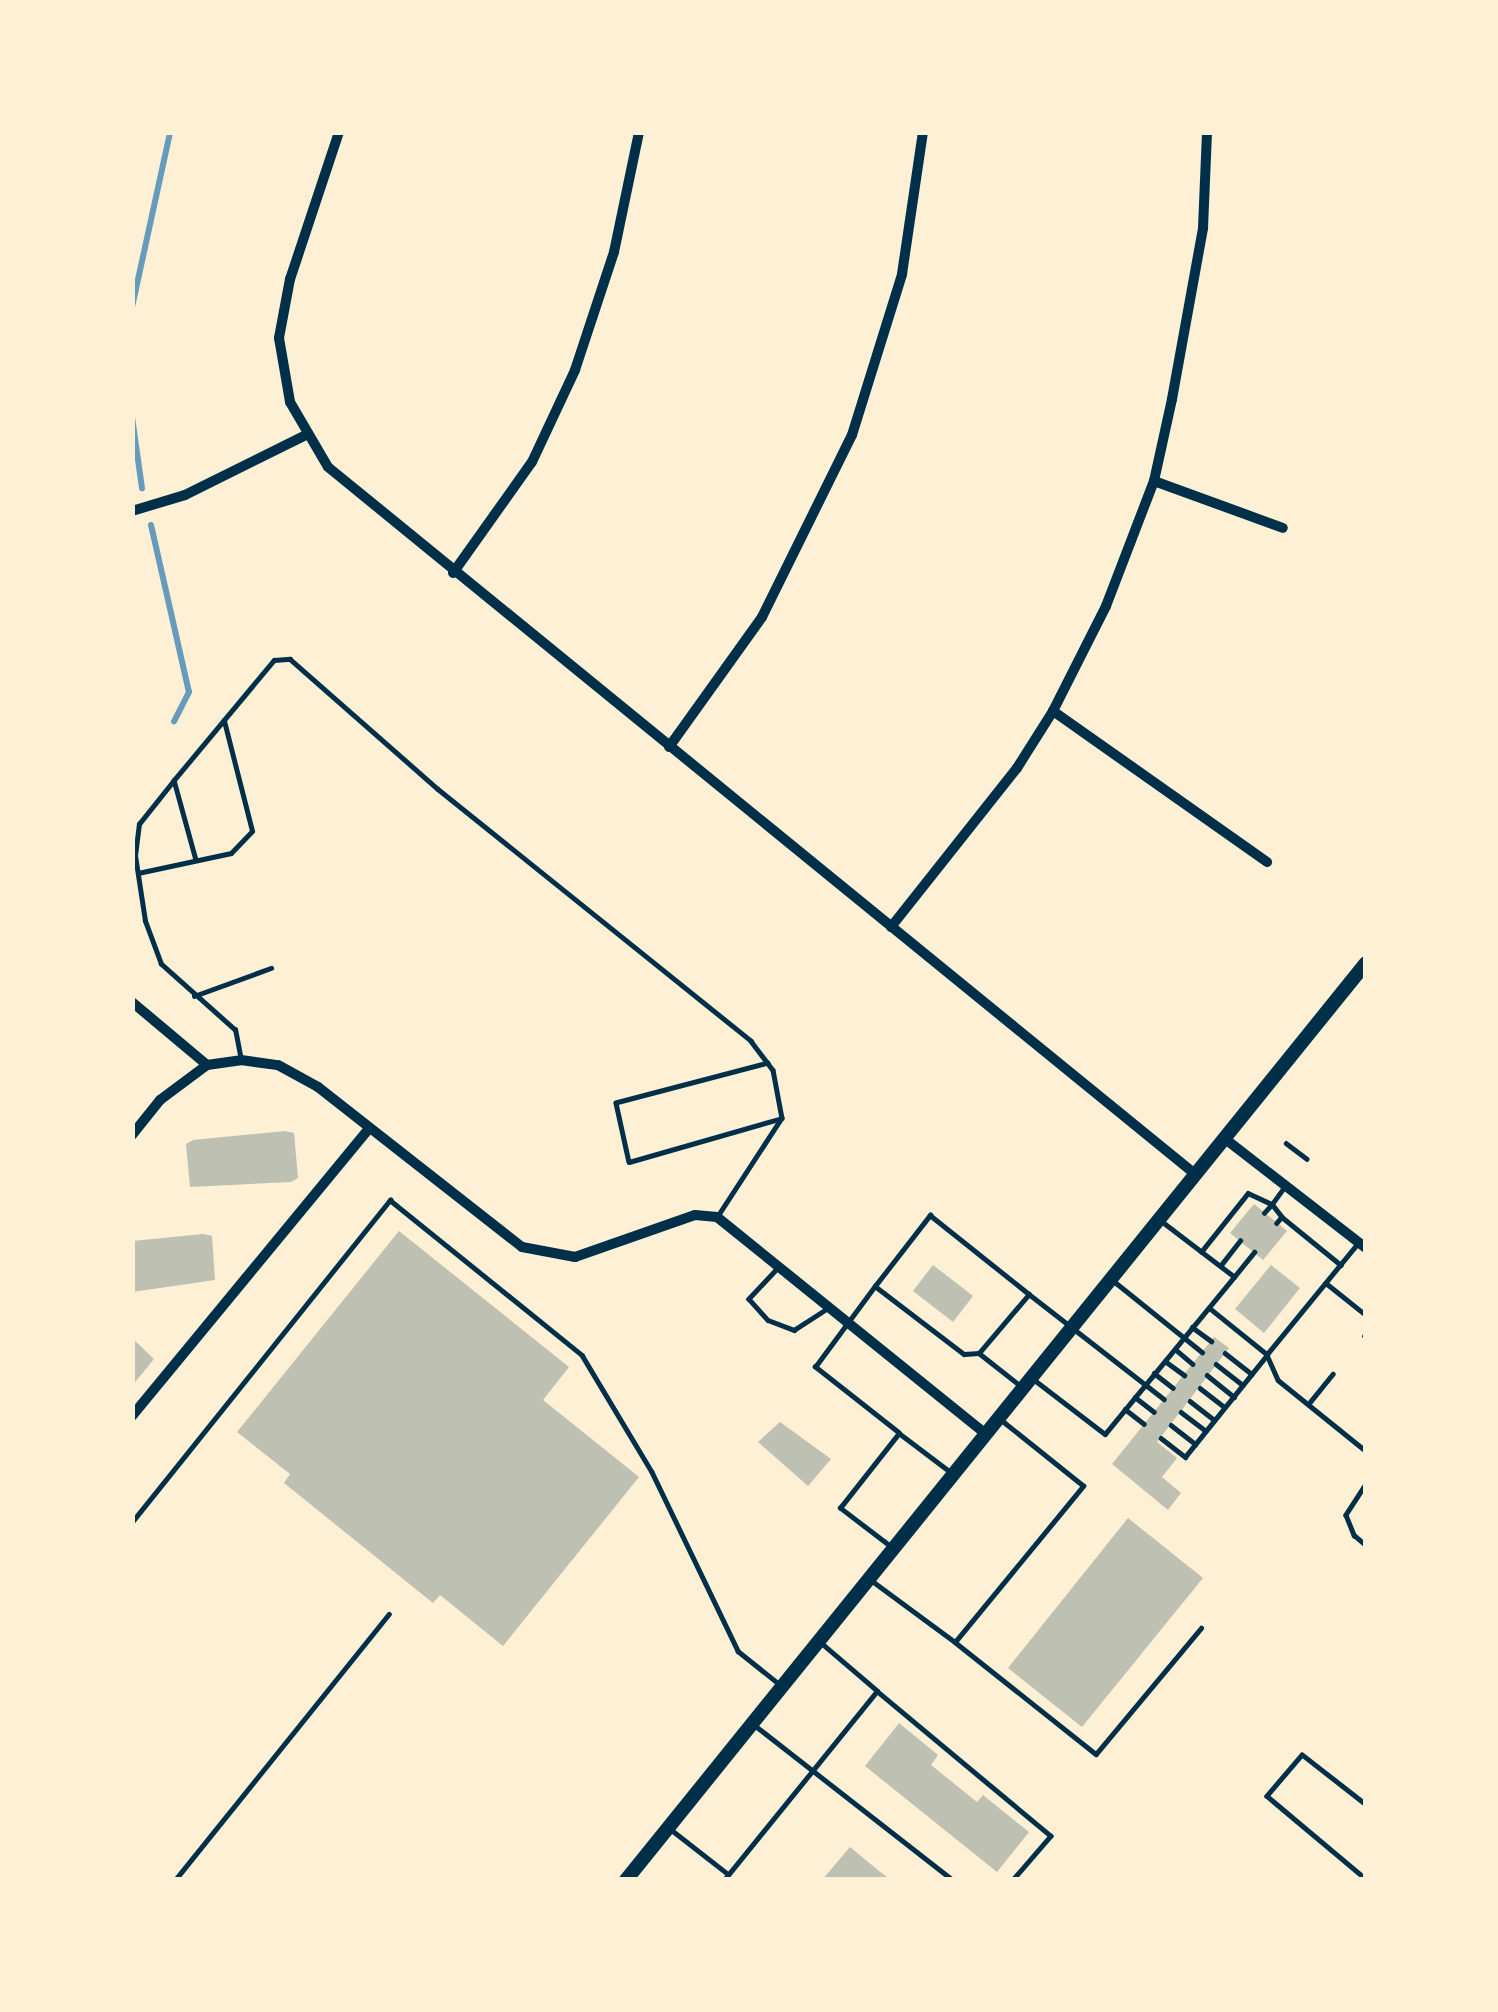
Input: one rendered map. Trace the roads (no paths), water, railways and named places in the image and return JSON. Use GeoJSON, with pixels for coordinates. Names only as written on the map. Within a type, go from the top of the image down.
{"type":"FeatureCollection","features":[{"type":"Feature","properties":{"kind":"main road"},"geometry":{"type":"LineString","coordinates":[[626,1880],[1366,963]]}},
{"type":"Feature","properties":{"kind":"street"},"geometry":{"type":"LineString","coordinates":[[339,132],[290,279],[279,338],[290,402],[328,467],[1195,1174]]}},
{"type":"Feature","properties":{"kind":"street"},"geometry":{"type":"LineString","coordinates":[[453,573],[514,492],[575,370],[614,252],[639,132]]}},
{"type":"Feature","properties":{"kind":"street"},"geometry":{"type":"LineString","coordinates":[[669,747],[762,617],[852,435],[902,274],[923,132]]}},
{"type":"Feature","properties":{"kind":"street"},"geometry":{"type":"LineString","coordinates":[[891,927],[984,812],[1053,711],[1106,606],[1154,481],[1203,228],[1207,132]]}},
{"type":"Feature","properties":{"kind":"street"},"geometry":{"type":"LineString","coordinates":[[132,511],[185,496],[306,435]]}},
{"type":"Feature","properties":{"kind":"street"},"geometry":{"type":"LineString","coordinates":[[1154,481],[1283,528]]}},
{"type":"Feature","properties":{"kind":"street"},"geometry":{"type":"LineString","coordinates":[[1053,711],[1267,862]]}},
{"type":"Feature","properties":{"kind":"street"},"geometry":{"type":"LineString","coordinates":[[132,1002],[207,1065]]}},
{"type":"Feature","properties":{"kind":"street"},"geometry":{"type":"LineString","coordinates":[[132,1135],[160,1100],[207,1065],[241,1060],[296,1072],[522,1247],[554,1257],[600,1251],[695,1214],[717,1217],[986,1434]]}},
{"type":"Feature","properties":{"kind":"street"},"geometry":{"type":"LineString","coordinates":[[132,1416],[369,1129]]}},
{"type":"Feature","properties":{"kind":"street"},"geometry":{"type":"LineString","coordinates":[[1224,1138],[1363,1245]]}},
{"type":"Feature","properties":{"kind":"lane"},"geometry":{"type":"LineString","coordinates":[[241,1060],[235,1030],[161,964],[146,921],[138,873],[139,824],[274,660],[290,659],[438,790],[752,1041],[781,1093],[782,1118],[717,1217]]}},
{"type":"Feature","properties":{"kind":"lane"},"geometry":{"type":"LineString","coordinates":[[138,873],[231,853],[251,831],[224,719]]}},
{"type":"Feature","properties":{"kind":"lane"},"geometry":{"type":"LineString","coordinates":[[174,780],[196,860]]}},
{"type":"Feature","properties":{"kind":"lane"},"geometry":{"type":"LineString","coordinates":[[194,996],[271,968]]}},
{"type":"Feature","properties":{"kind":"lane"},"geometry":{"type":"LineString","coordinates":[[767,1063],[616,1103],[629,1162],[782,1118]]}},
{"type":"Feature","properties":{"kind":"lane"},"geometry":{"type":"LineString","coordinates":[[1264,1213],[1286,1185]]}},
{"type":"Feature","properties":{"kind":"lane"},"geometry":{"type":"LineString","coordinates":[[1201,1252],[1248,1193],[1272,1204],[1280,1220],[1341,1265]]}},
{"type":"Feature","properties":{"kind":"lane"},"geometry":{"type":"LineString","coordinates":[[132,1522],[390,1200],[582,1355],[652,1472],[738,1651],[782,1687]]}},
{"type":"Feature","properties":{"kind":"lane"},"geometry":{"type":"LineString","coordinates":[[953,1475],[815,1367],[930,1215],[1164,1399]]}},
{"type":"Feature","properties":{"kind":"lane"},"geometry":{"type":"LineString","coordinates":[[1158,1220],[1234,1277]]}},
{"type":"Feature","properties":{"kind":"lane"},"geometry":{"type":"LineString","coordinates":[[1220,1266],[1240,1241]]}},
{"type":"Feature","properties":{"kind":"lane"},"geometry":{"type":"LineString","coordinates":[[1161,1438],[1185,1456],[1341,1265],[1363,1245]]}},
{"type":"Feature","properties":{"kind":"lane"},"geometry":{"type":"LineString","coordinates":[[875,1286],[964,1354],[979,1353],[1105,1434],[1254,1252]]}},
{"type":"Feature","properties":{"kind":"lane"},"geometry":{"type":"LineString","coordinates":[[779,1267],[749,1299],[768,1320],[794,1330],[829,1307]]}},
{"type":"Feature","properties":{"kind":"lane"},"geometry":{"type":"LineString","coordinates":[[1111,1279],[1202,1352]]}},
{"type":"Feature","properties":{"kind":"lane"},"geometry":{"type":"LineString","coordinates":[[1326,1283],[1366,1315]]}},
{"type":"Feature","properties":{"kind":"lane"},"geometry":{"type":"LineString","coordinates":[[979,1353],[1029,1294]]}},
{"type":"Feature","properties":{"kind":"lane"},"geometry":{"type":"LineString","coordinates":[[1208,1308],[1267,1355],[1278,1380],[1366,1451]]}},
{"type":"Feature","properties":{"kind":"lane"},"geometry":{"type":"LineString","coordinates":[[1192,1327],[1210,1342]]}},
{"type":"Feature","properties":{"kind":"lane"},"geometry":{"type":"LineString","coordinates":[[1174,1349],[1193,1364]]}},
{"type":"Feature","properties":{"kind":"lane"},"geometry":{"type":"LineString","coordinates":[[1225,1353],[1252,1375]]}},
{"type":"Feature","properties":{"kind":"lane"},"geometry":{"type":"LineString","coordinates":[[1165,1360],[1184,1375]]}},
{"type":"Feature","properties":{"kind":"lane"},"geometry":{"type":"LineString","coordinates":[[1216,1364],[1243,1385]]}},
{"type":"Feature","properties":{"kind":"lane"},"geometry":{"type":"LineString","coordinates":[[1154,1373],[1173,1388]]}},
{"type":"Feature","properties":{"kind":"lane"},"geometry":{"type":"LineString","coordinates":[[1308,1404],[1333,1374]]}},
{"type":"Feature","properties":{"kind":"lane"},"geometry":{"type":"LineString","coordinates":[[1208,1375],[1234,1397]]}},
{"type":"Feature","properties":{"kind":"lane"},"geometry":{"type":"LineString","coordinates":[[1200,1388],[1225,1408]]}},
{"type":"Feature","properties":{"kind":"lane"},"geometry":{"type":"LineString","coordinates":[[1135,1397],[1154,1412]]}},
{"type":"Feature","properties":{"kind":"lane"},"geometry":{"type":"LineString","coordinates":[[1190,1401],[1215,1420]]}},
{"type":"Feature","properties":{"kind":"lane"},"geometry":{"type":"LineString","coordinates":[[1125,1409],[1144,1424]]}},
{"type":"Feature","properties":{"kind":"lane"},"geometry":{"type":"LineString","coordinates":[[1181,1412],[1206,1431]]}},
{"type":"Feature","properties":{"kind":"lane"},"geometry":{"type":"LineString","coordinates":[[955,1642],[1083,1486],[998,1419]]}},
{"type":"Feature","properties":{"kind":"lane"},"geometry":{"type":"LineString","coordinates":[[1171,1425],[1196,1444]]}},
{"type":"Feature","properties":{"kind":"lane"},"geometry":{"type":"LineString","coordinates":[[893,1549],[840,1508],[899,1432]]}},
{"type":"Feature","properties":{"kind":"lane"},"geometry":{"type":"LineString","coordinates":[[1366,1484],[1346,1515],[1354,1535],[1366,1545]]}},
{"type":"Feature","properties":{"kind":"lane"},"geometry":{"type":"LineString","coordinates":[[869,1579],[1096,1754],[1201,1628]]}},
{"type":"Feature","properties":{"kind":"lane"},"geometry":{"type":"LineString","coordinates":[[175,1880],[389,1614]]}},
{"type":"Feature","properties":{"kind":"lane"},"geometry":{"type":"LineString","coordinates":[[819,1642],[1051,1836],[1013,1880]]}},
{"type":"Feature","properties":{"kind":"lane"},"geometry":{"type":"LineString","coordinates":[[669,1827],[726,1877],[877,1691]]}},
{"type":"Feature","properties":{"kind":"lane"},"geometry":{"type":"LineString","coordinates":[[753,1724],[953,1880]]}},
{"type":"Feature","properties":{"kind":"lane"},"geometry":{"type":"LineString","coordinates":[[1366,1805],[1302,1755],[1267,1796],[1366,1879]]}},
{"type":"Feature","properties":{"kind":"waterway"},"geometry":{"type":"LineString","coordinates":[[132,307],[170,132]]}},
{"type":"Feature","properties":{"kind":"waterway"},"geometry":{"type":"LineString","coordinates":[[132,417],[142,488]]}},
{"type":"Feature","properties":{"kind":"waterway"},"geometry":{"type":"LineString","coordinates":[[151,525],[189,692],[174,721]]}}]}
